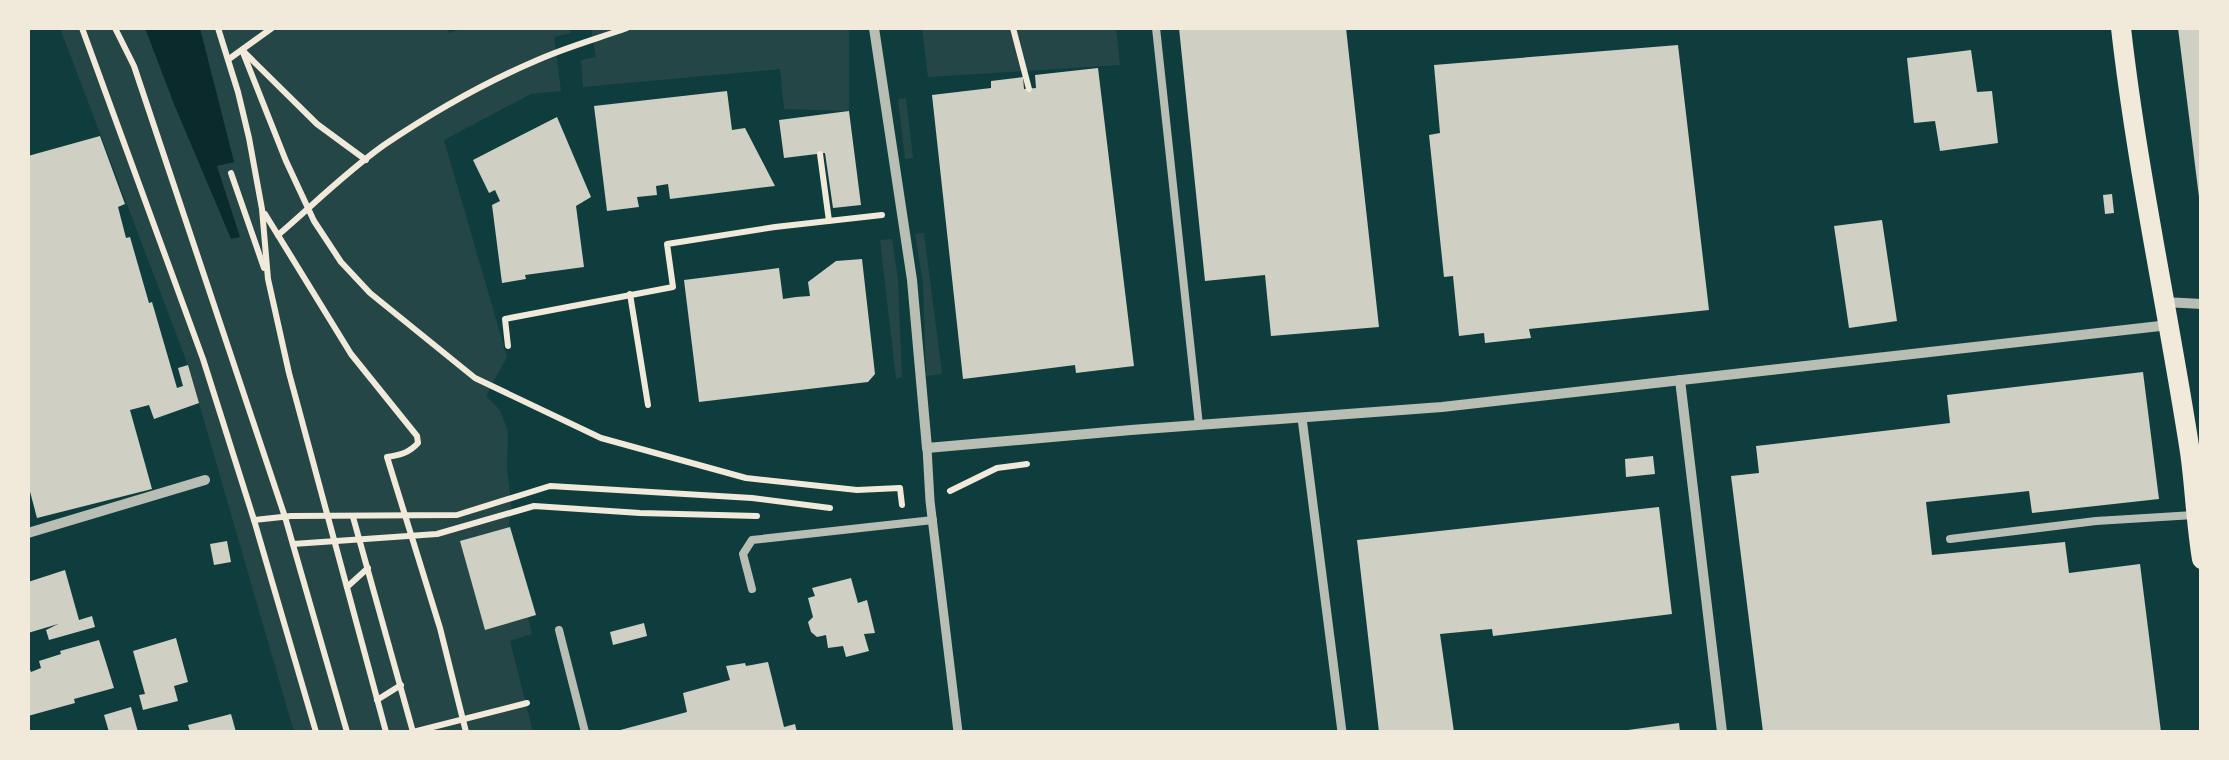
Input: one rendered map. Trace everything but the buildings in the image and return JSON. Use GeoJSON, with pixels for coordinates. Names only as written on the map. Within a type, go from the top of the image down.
{"type":"FeatureCollection","features":[{"type":"Feature","properties":{"kind":"main road"},"geometry":{"type":"LineString","coordinates":[[2121,28],[2140,171],[2190,457],[2202,559]]}},
{"type":"Feature","properties":{"kind":"street"},"geometry":{"type":"LineString","coordinates":[[874,28],[912,280],[932,511],[958,732]]}},
{"type":"Feature","properties":{"kind":"street"},"geometry":{"type":"LineString","coordinates":[[2164,302],[2202,304]]}},
{"type":"Feature","properties":{"kind":"street"},"geometry":{"type":"LineString","coordinates":[[927,448],[1442,407],[2168,326]]}},
{"type":"Feature","properties":{"kind":"street"},"geometry":{"type":"LineString","coordinates":[[1680,380],[1722,732]]}},
{"type":"Feature","properties":{"kind":"street"},"geometry":{"type":"LineString","coordinates":[[1302,418],[1342,732]]}},
{"type":"Feature","properties":{"kind":"street"},"geometry":{"type":"LineString","coordinates":[[28,534],[206,480]]}},
{"type":"Feature","properties":{"kind":"lane"},"geometry":{"type":"LineString","coordinates":[[1156,28],[1199,425]]}},
{"type":"Feature","properties":{"kind":"lane"},"geometry":{"type":"LineString","coordinates":[[752,589],[744,554],[752,540],[932,511]]}},
{"type":"Feature","properties":{"kind":"lane"},"geometry":{"type":"LineString","coordinates":[[1950,539],[2096,521],[2195,514]]}},
{"type":"Feature","properties":{"kind":"lane"},"geometry":{"type":"LineString","coordinates":[[559,630],[585,732]]}},
{"type":"Feature","properties":{"kind":"path"},"geometry":{"type":"LineString","coordinates":[[82,28],[203,359],[316,732]]}},
{"type":"Feature","properties":{"kind":"path"},"geometry":{"type":"LineString","coordinates":[[116,28],[140,84],[285,517],[347,732]]}},
{"type":"Feature","properties":{"kind":"path"},"geometry":{"type":"LineString","coordinates":[[218,28],[249,138],[262,209],[268,279]]}},
{"type":"Feature","properties":{"kind":"path"},"geometry":{"type":"LineString","coordinates":[[228,60],[272,28]]}},
{"type":"Feature","properties":{"kind":"path"},"geometry":{"type":"LineString","coordinates":[[278,235],[382,147],[422,122],[535,61],[628,28]]}},
{"type":"Feature","properties":{"kind":"path"},"geometry":{"type":"LineString","coordinates":[[1013,28],[1030,89]]}},
{"type":"Feature","properties":{"kind":"path"},"geometry":{"type":"LineString","coordinates":[[242,50],[317,124],[366,160]]}},
{"type":"Feature","properties":{"kind":"path"},"geometry":{"type":"LineString","coordinates":[[242,50],[286,162],[341,262],[370,293],[475,378],[602,438],[746,478],[856,490],[900,488],[903,512],[932,511]]}},
{"type":"Feature","properties":{"kind":"path"},"geometry":{"type":"LineString","coordinates":[[820,154],[829,221]]}},
{"type":"Feature","properties":{"kind":"path"},"geometry":{"type":"LineString","coordinates":[[231,173],[268,279],[289,373],[386,732]]}},
{"type":"Feature","properties":{"kind":"path"},"geometry":{"type":"LineString","coordinates":[[262,209],[351,354],[417,436],[418,444],[413,449],[387,457],[440,628],[466,732]]}},
{"type":"Feature","properties":{"kind":"path"},"geometry":{"type":"LineString","coordinates":[[508,346],[505,320],[672,287],[666,244],[903,213]]}},
{"type":"Feature","properties":{"kind":"path"},"geometry":{"type":"LineString","coordinates":[[630,294],[648,406]]}},
{"type":"Feature","properties":{"kind":"path"},"geometry":{"type":"LineString","coordinates":[[254,520],[457,515],[550,486],[845,507]]}},
{"type":"Feature","properties":{"kind":"path"},"geometry":{"type":"LineString","coordinates":[[293,544],[437,534],[534,506],[772,516]]}},
{"type":"Feature","properties":{"kind":"path"},"geometry":{"type":"LineString","coordinates":[[353,517],[413,732],[527,703]]}},
{"type":"Feature","properties":{"kind":"path"},"geometry":{"type":"LineString","coordinates":[[347,588],[368,568]]}},
{"type":"Feature","properties":{"kind":"path"},"geometry":{"type":"LineString","coordinates":[[377,700],[401,685]]}},
{"type":"Feature","properties":{"kind":"shaded area"},"geometry":{"type":"Polygon","coordinates":[[[60,28],[447,28],[449,33],[464,28],[570,28],[571,33],[554,37],[561,91],[531,94],[444,140],[507,357],[486,396],[500,410],[508,431],[512,511],[507,532],[532,634],[510,641],[533,732],[294,732],[188,365],[60,28]]]}},
{"type":"Feature","properties":{"kind":"shaded area"},"geometry":{"type":"Polygon","coordinates":[[[145,28],[200,28],[234,162],[217,166],[240,237],[231,239],[145,28]]]}},
{"type":"Feature","properties":{"kind":"shaded area"},"geometry":{"type":"Polygon","coordinates":[[[591,28],[849,28],[849,111],[784,109],[780,69],[583,87],[581,60],[596,57],[591,28]]]}},
{"type":"Feature","properties":{"kind":"shaded area"},"geometry":{"type":"Polygon","coordinates":[[[922,28],[1116,28],[1120,65],[928,77],[922,28]]]}},
{"type":"Feature","properties":{"kind":"shaded area"},"geometry":{"type":"Polygon","coordinates":[[[906,98],[913,158],[905,159],[898,99],[906,98]]]}},
{"type":"Feature","properties":{"kind":"shaded area"},"geometry":{"type":"Polygon","coordinates":[[[924,233],[942,374],[926,376],[923,283],[915,234],[924,233]]]}},
{"type":"Feature","properties":{"kind":"shaded area"},"geometry":{"type":"Polygon","coordinates":[[[892,239],[898,279],[902,377],[896,379],[880,240],[892,239]]]}}]}
